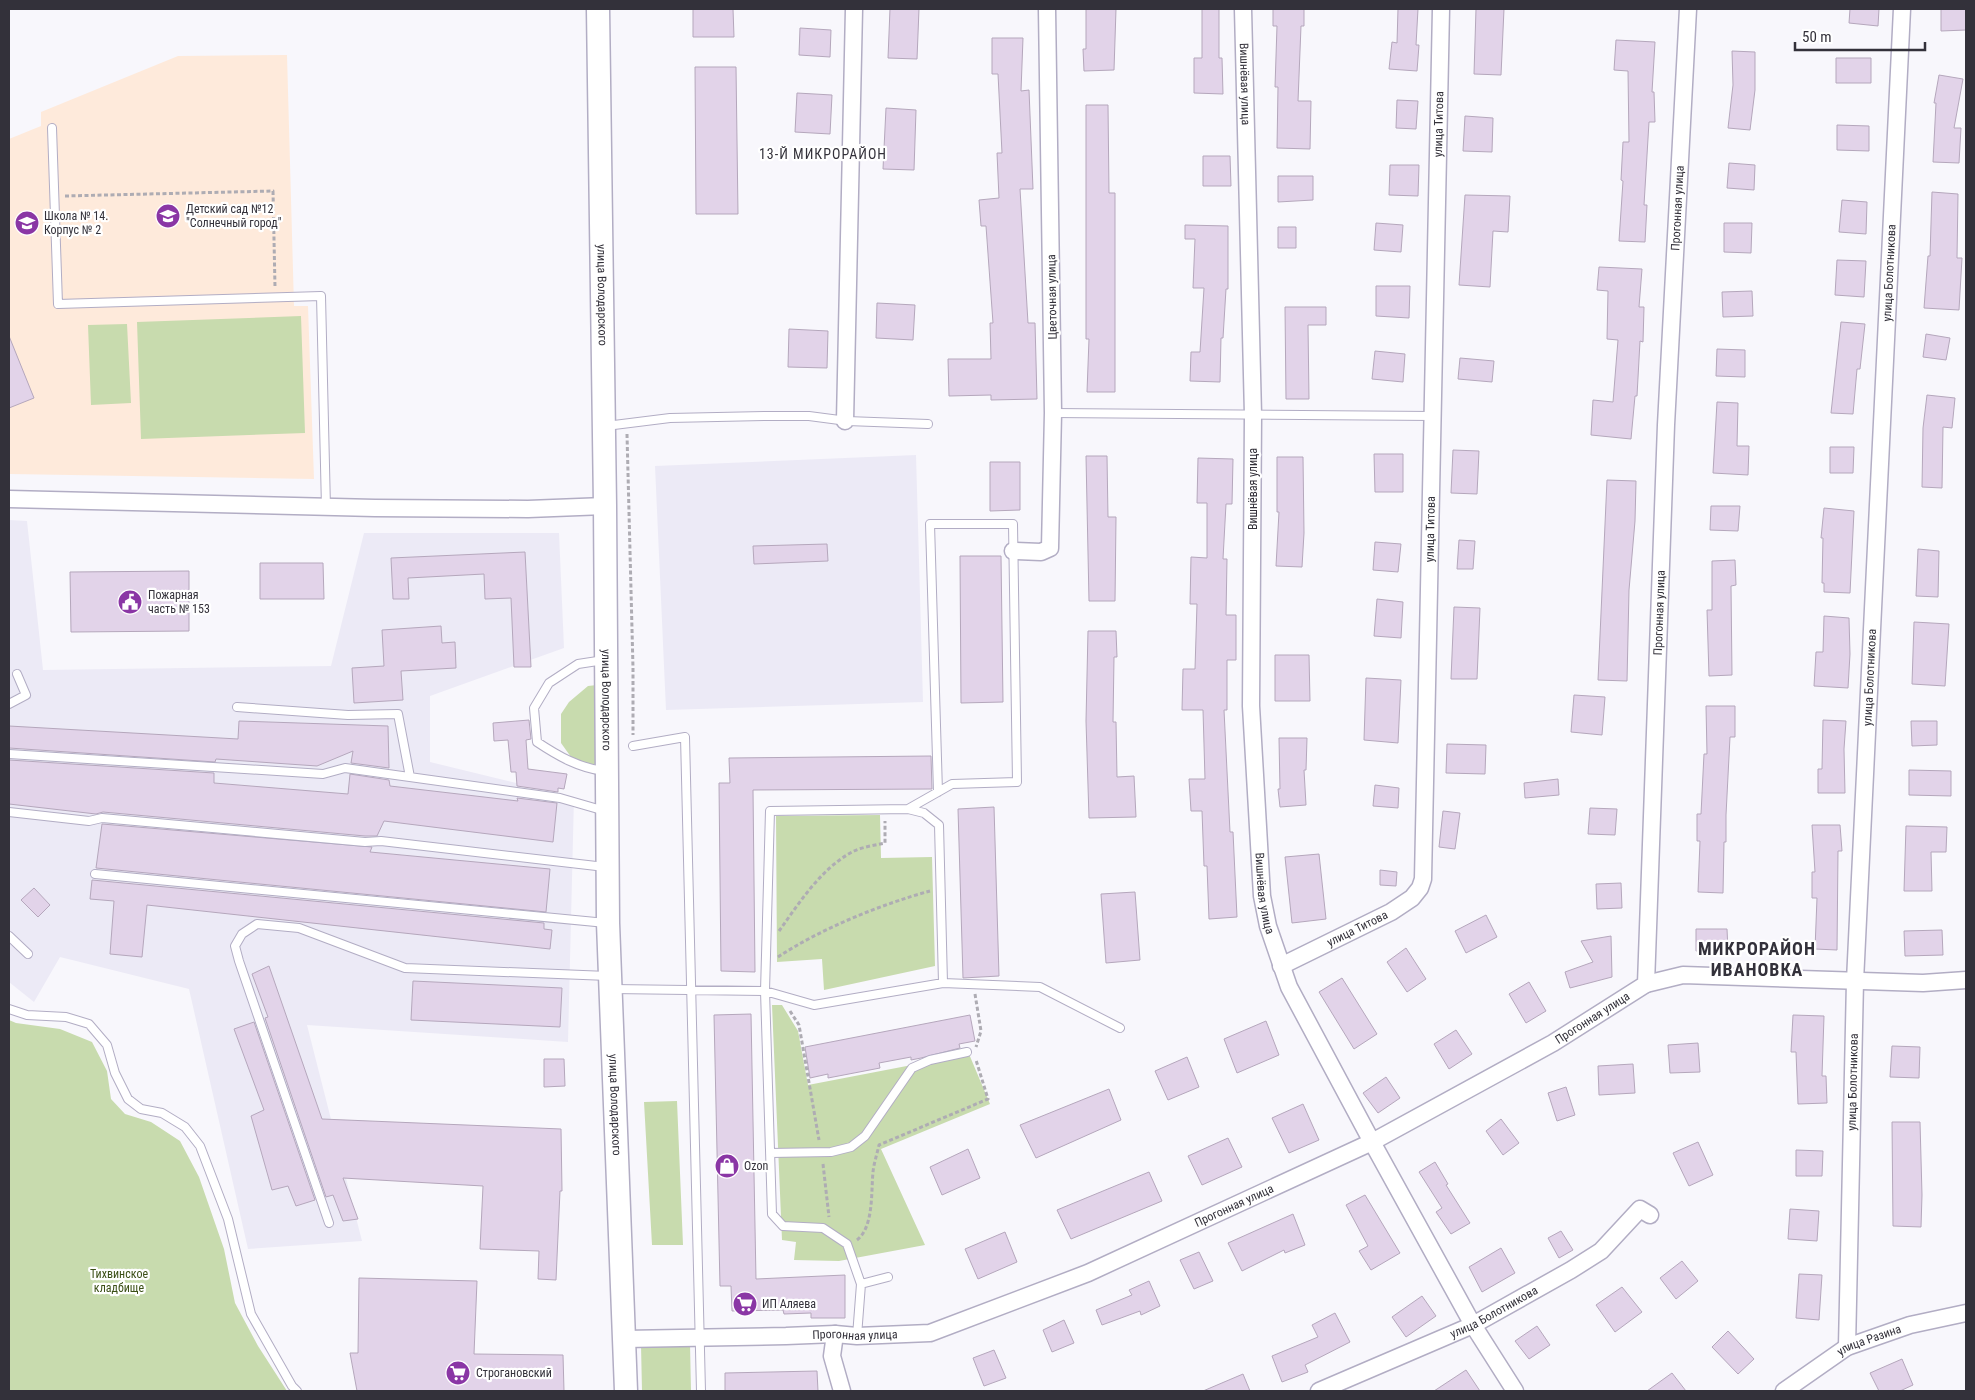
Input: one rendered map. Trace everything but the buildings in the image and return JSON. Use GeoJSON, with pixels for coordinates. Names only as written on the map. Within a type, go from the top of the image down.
{"type":"FeatureCollection","features":[{"type":"Feature","properties":{"kind":"main road","name":"улица Володарского"},"geometry":{"type":"LineString","coordinates":[[598,9],[605,506],[608,923],[626,1391]]}},
{"type":"Feature","properties":{"kind":"street"},"geometry":{"type":"LineString","coordinates":[[845,421],[854,9]]}},
{"type":"Feature","properties":{"kind":"street","name":"Цветочная улица"},"geometry":{"type":"LineString","coordinates":[[1013,551],[1041,552],[1050,548],[1053,413],[1047,9]]}},
{"type":"Feature","properties":{"kind":"street","name":"Вишнёвая улица"},"geometry":{"type":"LineString","coordinates":[[1243,9],[1253,415],[1251,706],[1262,896],[1268,926],[1289,987],[1473,1325],[1515,1391]]}},
{"type":"Feature","properties":{"kind":"street","name":"улица Титова"},"geometry":{"type":"LineString","coordinates":[[1281,966],[1391,912],[1412,898],[1420,888],[1423,879],[1441,9]]}},
{"type":"Feature","properties":{"kind":"street","name":"Прогонная улица"},"geometry":{"type":"LineString","coordinates":[[625,1339],[835,1334],[857,1336],[930,1333],[1088,1273],[1372,1142],[1553,1042],[1646,984],[1666,425],[1688,9]]}},
{"type":"Feature","properties":{"kind":"street","name":"улица Болотникова"},"geometry":{"type":"LineString","coordinates":[[1847,1347],[1855,981],[1902,9]]}},
{"type":"Feature","properties":{"kind":"street"},"geometry":{"type":"LineString","coordinates":[[9,499],[326,508],[528,509],[605,506]]}},
{"type":"Feature","properties":{"kind":"street"},"geometry":{"type":"LineString","coordinates":[[1646,984],[1683,975],[1923,983],[1966,980]]}},
{"type":"Feature","properties":{"kind":"street","name":"улица Болотникова"},"geometry":{"type":"LineString","coordinates":[[1319,1391],[1473,1325],[1601,1251],[1640,1209],[1650,1215]]}},
{"type":"Feature","properties":{"kind":"street","name":"улица Разина"},"geometry":{"type":"LineString","coordinates":[[1784,1391],[1847,1347],[1910,1325],[1966,1313]]}},
{"type":"Feature","properties":{"kind":"street"},"geometry":{"type":"LineString","coordinates":[[835,1334],[832,1356],[842,1391]]}},
{"type":"Feature","properties":{"kind":"lane"},"geometry":{"type":"LineString","coordinates":[[52,128],[58,304],[320,296],[326,508]]}},
{"type":"Feature","properties":{"kind":"lane"},"geometry":{"type":"LineString","coordinates":[[1053,413],[1433,416]]}},
{"type":"Feature","properties":{"kind":"lane"},"geometry":{"type":"LineString","coordinates":[[603,427],[670,418],[766,416],[809,416],[845,421],[928,424]]}},
{"type":"Feature","properties":{"kind":"lane"},"geometry":{"type":"LineString","coordinates":[[908,809],[938,792],[952,784],[1017,782],[1012,524],[930,524],[938,792]]}},
{"type":"Feature","properties":{"kind":"lane"},"geometry":{"type":"LineString","coordinates":[[606,659],[578,664],[549,683],[534,708],[537,742],[561,758],[593,770],[606,772]]}},
{"type":"Feature","properties":{"kind":"lane"},"geometry":{"type":"LineString","coordinates":[[9,704],[26,695],[16,674]]}},
{"type":"Feature","properties":{"kind":"lane"},"geometry":{"type":"LineString","coordinates":[[237,707],[348,714],[398,714],[410,777]]}},
{"type":"Feature","properties":{"kind":"lane"},"geometry":{"type":"LineString","coordinates":[[633,746],[685,737],[701,1391]]}},
{"type":"Feature","properties":{"kind":"lane"},"geometry":{"type":"LineString","coordinates":[[9,754],[323,774],[345,768],[560,798],[607,812]]}},
{"type":"Feature","properties":{"kind":"lane"},"geometry":{"type":"LineString","coordinates":[[857,1336],[861,1284],[847,1244],[824,1228],[783,1226],[772,1214],[765,991],[770,811],[908,809],[924,813],[939,825],[943,983]]}},
{"type":"Feature","properties":{"kind":"lane"},"geometry":{"type":"LineString","coordinates":[[9,812],[89,821],[102,818],[365,842],[382,841],[607,867]]}},
{"type":"Feature","properties":{"kind":"lane"},"geometry":{"type":"LineString","coordinates":[[94,874],[608,923]]}},
{"type":"Feature","properties":{"kind":"lane"},"geometry":{"type":"LineString","coordinates":[[329,1224],[235,946],[242,934],[256,924],[298,928],[405,968],[610,982],[690,990],[765,991],[814,1005],[943,983],[1040,987],[1120,1028]]}},
{"type":"Feature","properties":{"kind":"lane"},"geometry":{"type":"LineString","coordinates":[[9,936],[28,954]]}},
{"type":"Feature","properties":{"kind":"lane"},"geometry":{"type":"LineString","coordinates":[[9,1009],[27,1015],[66,1017],[89,1024],[107,1045],[115,1073],[128,1099],[141,1109],[162,1113],[185,1127],[200,1146],[228,1219],[251,1314],[292,1386],[297,1391]]}},
{"type":"Feature","properties":{"kind":"lane"},"geometry":{"type":"LineString","coordinates":[[770,1153],[831,1152],[851,1147],[864,1136],[912,1068],[930,1060],[966,1052]]}},
{"type":"Feature","properties":{"kind":"lane"},"geometry":{"type":"LineString","coordinates":[[861,1284],[888,1277]]}},
{"type":"Feature","properties":{"kind":"path"},"geometry":{"type":"LineString","coordinates":[[55,197],[273,191],[275,298]]}},
{"type":"Feature","properties":{"kind":"path"},"geometry":{"type":"LineString","coordinates":[[627,424],[633,746]]}},
{"type":"Feature","properties":{"kind":"path"},"geometry":{"type":"LineString","coordinates":[[778,934],[816,881],[856,850],[885,843],[885,810]]}},
{"type":"Feature","properties":{"kind":"path"},"geometry":{"type":"LineString","coordinates":[[766,966],[789,950],[828,929],[899,901],[929,892],[941,891]]}},
{"type":"Feature","properties":{"kind":"path"},"geometry":{"type":"LineString","coordinates":[[847,1244],[859,1239],[866,1227],[872,1199],[873,1171],[878,1145],[988,1099],[974,1054],[981,1031],[974,984]]}},
{"type":"Feature","properties":{"kind":"path"},"geometry":{"type":"LineString","coordinates":[[779,995],[799,1025],[822,1152],[830,1233]]}},
{"type":"Feature","properties":{"kind":"shaded area"},"geometry":{"type":"Polygon","coordinates":[[[287,55],[294,306],[308,306],[314,479],[9,474],[9,139],[41,126],[41,112],[178,56],[287,55]]]}},
{"type":"Feature","properties":{"kind":"shaded area"},"geometry":{"type":"Polygon","coordinates":[[[916,455],[923,702],[666,710],[655,466],[916,455]]]}},
{"type":"Feature","properties":{"kind":"shaded area"},"geometry":{"type":"Polygon","coordinates":[[[9,520],[27,521],[43,670],[331,666],[364,533],[559,533],[564,648],[430,696],[430,762],[574,797],[568,1042],[307,1025],[362,1241],[248,1249],[189,989],[60,957],[34,1002],[9,982],[9,520]]]}},
{"type":"Feature","properties":{"kind":"green space"},"geometry":{"type":"Polygon","coordinates":[[[301,316],[305,433],[141,439],[137,322],[301,316]]]}},
{"type":"Feature","properties":{"kind":"green space"},"geometry":{"type":"Polygon","coordinates":[[[127,324],[131,403],[91,405],[88,325],[127,324]]]}},
{"type":"Feature","properties":{"kind":"green space"},"geometry":{"type":"Polygon","coordinates":[[[597,685],[599,764],[589,764],[571,757],[561,743],[561,714],[569,702],[588,686],[597,685]]]}},
{"type":"Feature","properties":{"kind":"green space"},"geometry":{"type":"Polygon","coordinates":[[[880,815],[881,858],[932,857],[935,966],[824,990],[822,959],[777,962],[776,816],[880,815]]]}},
{"type":"Feature","properties":{"kind":"green space"},"geometry":{"type":"Polygon","coordinates":[[[772,1005],[782,1005],[798,1031],[808,1085],[969,1054],[990,1104],[881,1149],[925,1245],[839,1261],[794,1260],[796,1242],[782,1240],[772,1005]]]}},
{"type":"Feature","properties":{"kind":"green space","name":"Тихвинское кладбище"},"geometry":{"type":"Polygon","coordinates":[[[9,1020],[16,1023],[60,1029],[92,1042],[107,1071],[111,1099],[125,1114],[151,1122],[180,1141],[199,1177],[224,1249],[235,1303],[258,1346],[287,1391],[9,1391],[9,1020]]]}},
{"type":"Feature","properties":{"kind":"green space"},"geometry":{"type":"Polygon","coordinates":[[[677,1101],[683,1245],[652,1245],[644,1102],[677,1101]]]}},
{"type":"Feature","properties":{"kind":"green space"},"geometry":{"type":"Polygon","coordinates":[[[690,1343],[691,1391],[642,1391],[641,1345],[690,1343]]]}},
{"type":"Feature","properties":{"kind":"place","name":"Детский сад №12 \"Солнечный город\""},"geometry":{"type":"Point","coordinates":[168,216]}},
{"type":"Feature","properties":{"kind":"place","name":"Школа № 14. Корпус № 2"},"geometry":{"type":"Point","coordinates":[27,223]}},
{"type":"Feature","properties":{"kind":"place","name":"Пожарная часть № 153"},"geometry":{"type":"Point","coordinates":[130,602]}},
{"type":"Feature","properties":{"kind":"place","name":"Ozon"},"geometry":{"type":"Point","coordinates":[727,1166]}},
{"type":"Feature","properties":{"kind":"place","name":"ИП Аляева"},"geometry":{"type":"Point","coordinates":[745,1304]}},
{"type":"Feature","properties":{"kind":"place","name":"Строгановский"},"geometry":{"type":"Point","coordinates":[458,1373]}},
{"type":"Feature","properties":{"kind":"district","name":"13-Й МИКРОРАЙОН"},"geometry":{"type":"Point","coordinates":[823,154]}},
{"type":"Feature","properties":{"kind":"district","name":"МИКРОРАЙОН ИВАНОВКА"},"geometry":{"type":"Point","coordinates":[1757,960]}}]}
